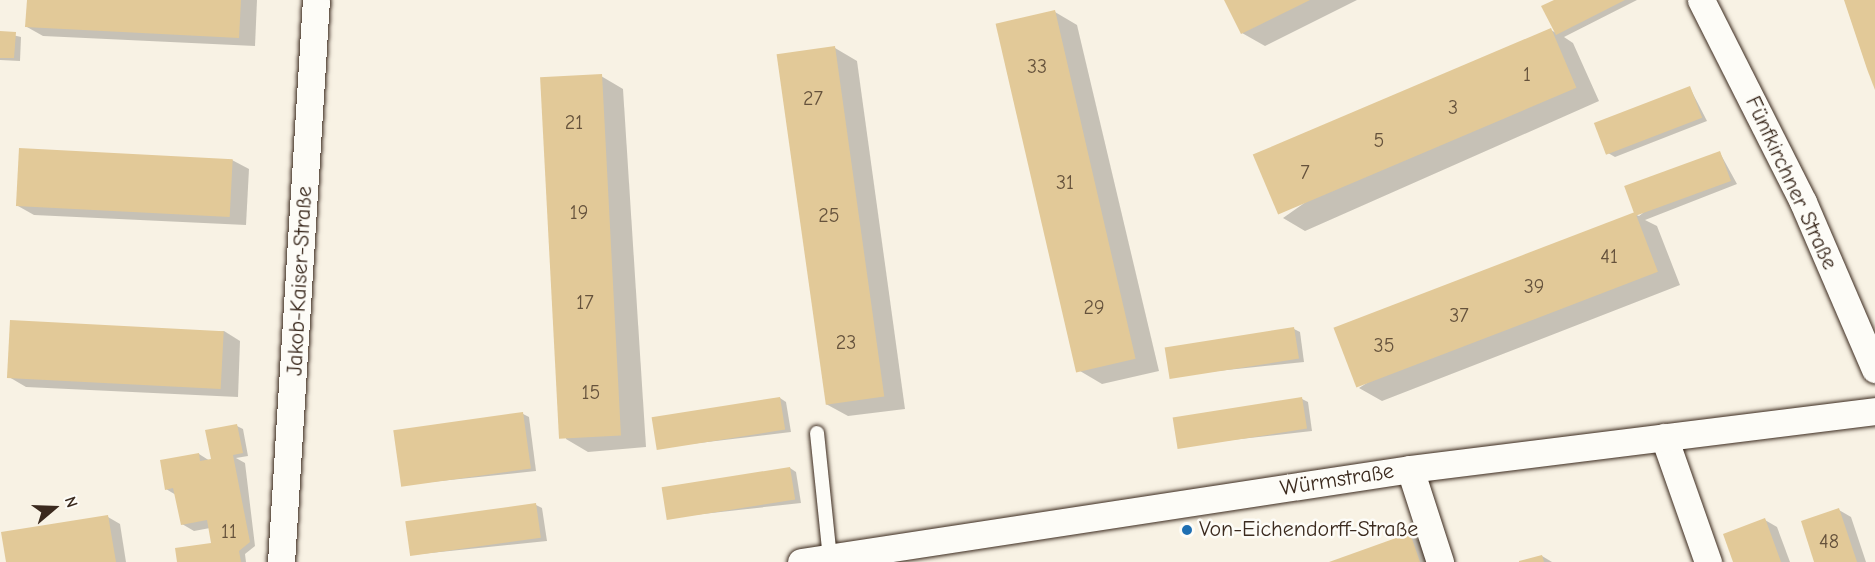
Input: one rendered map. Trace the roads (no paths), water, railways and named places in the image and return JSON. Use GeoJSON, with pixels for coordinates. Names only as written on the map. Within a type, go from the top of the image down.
{"type":"FeatureCollection","features":[{"type":"Feature","properties":{"kind":"street","name":"Jakob-Kaiser-Straße"},"geometry":{"type":"LineString","coordinates":[[281,562],[316,0]]}},
{"type":"Feature","properties":{"kind":"street","name":"Fünfkirchner Straße"},"geometry":{"type":"LineString","coordinates":[[1701,0],[1803,202],[1875,369]]}},
{"type":"Feature","properties":{"kind":"street","name":"Würmstraße"},"geometry":{"type":"LineString","coordinates":[[801,562],[916,553],[1410,469],[1875,411]]}},
{"type":"Feature","properties":{"kind":"street"},"geometry":{"type":"LineString","coordinates":[[1664,437],[1708,562]]}},
{"type":"Feature","properties":{"kind":"street"},"geometry":{"type":"LineString","coordinates":[[1410,469],[1440,562]]}},
{"type":"Feature","properties":{"kind":"lane"},"geometry":{"type":"LineString","coordinates":[[817,433],[830,558]]}},
{"type":"Feature","properties":{"kind":"place","name":"Von-Eichendorff-Straße"},"geometry":{"type":"Point","coordinates":[1187,530]}}]}
